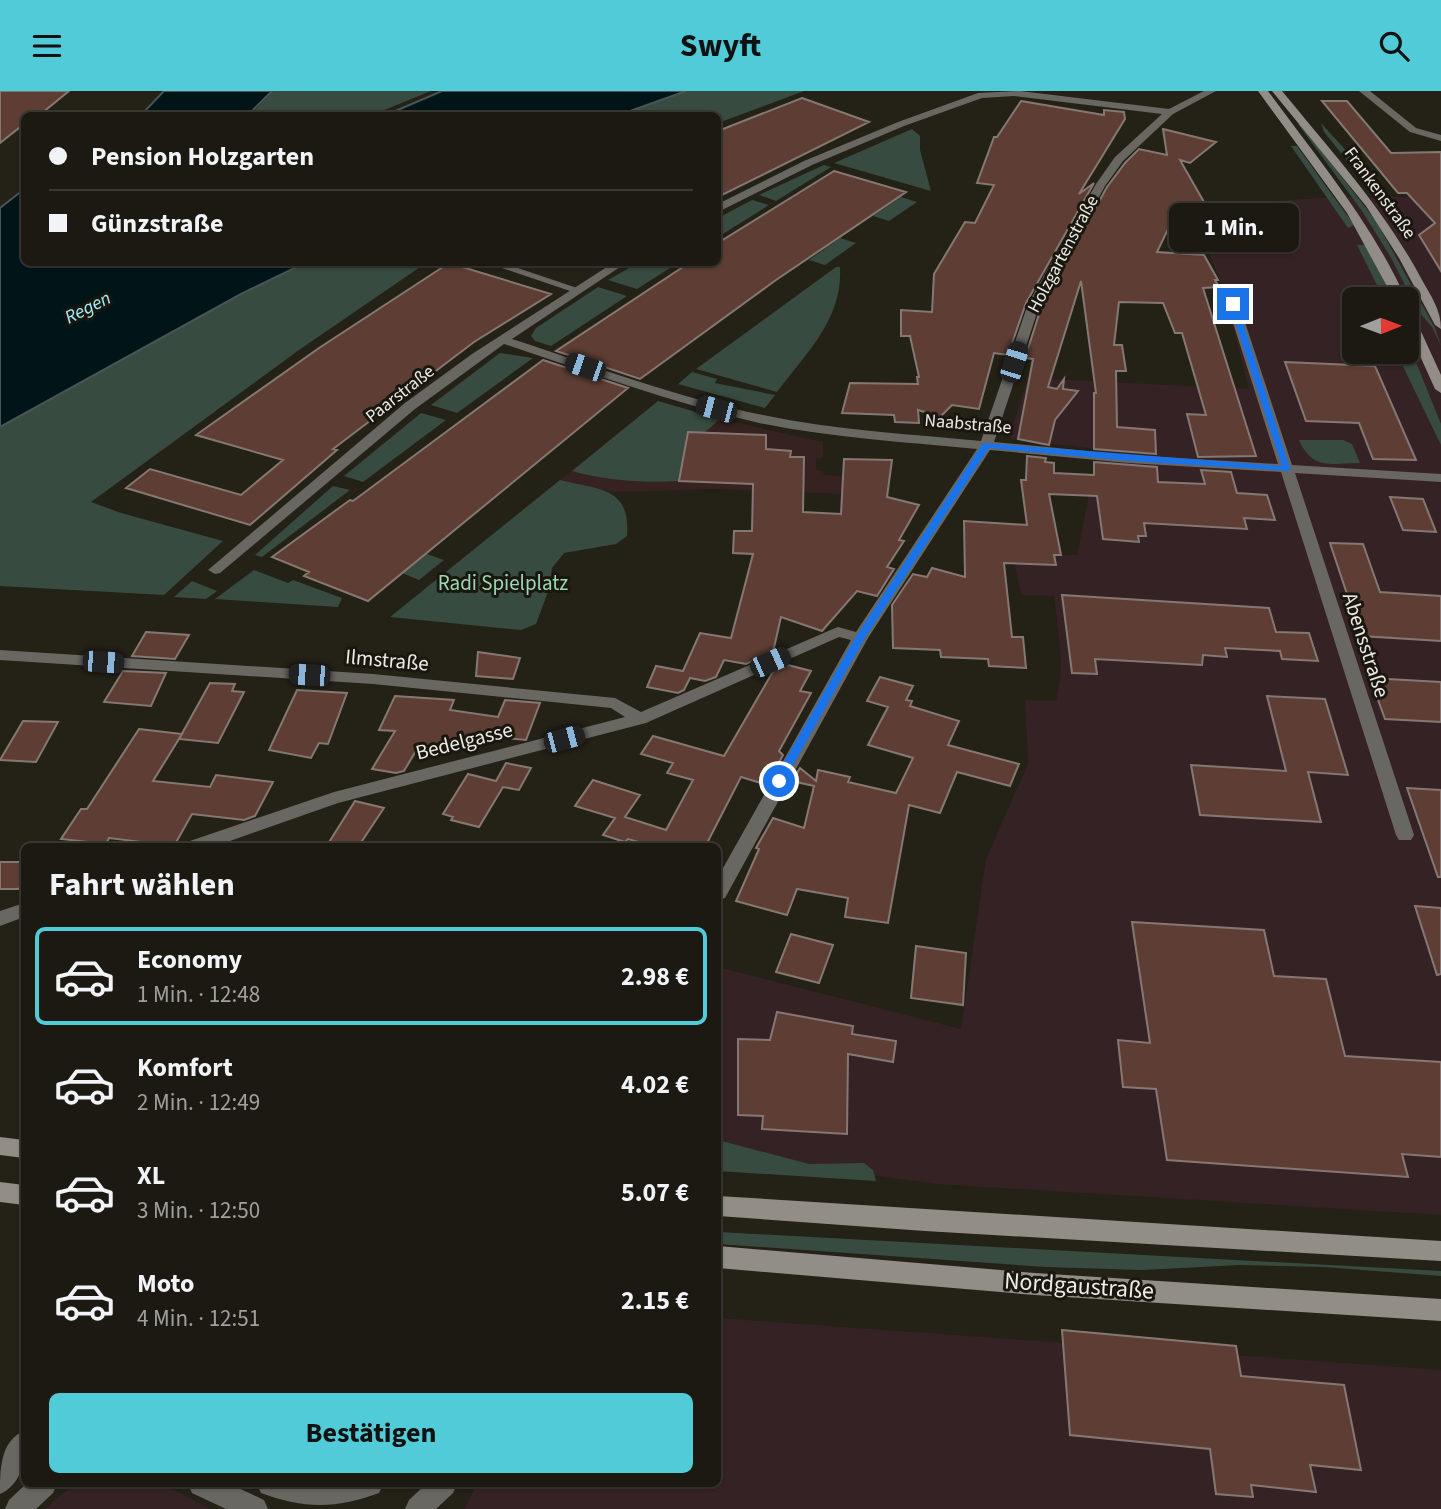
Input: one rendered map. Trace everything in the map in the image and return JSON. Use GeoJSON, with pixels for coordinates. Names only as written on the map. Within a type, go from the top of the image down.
{"type":"FeatureCollection","features":[{"type":"Feature","properties":{"kind":"main road","name":"Frankenstraße"},"geometry":{"type":"LineString","coordinates":[[1263,91],[1352,212],[1380,257],[1394,287]]}},
{"type":"Feature","properties":{"kind":"main road","name":"Frankenstraße"},"geometry":{"type":"LineString","coordinates":[[1277,91],[1370,204],[1405,258],[1441,325]]}},
{"type":"Feature","properties":{"kind":"main road"},"geometry":{"type":"LineString","coordinates":[[1419,340],[1441,389]]}},
{"type":"Feature","properties":{"kind":"main road"},"geometry":{"type":"LineString","coordinates":[[0,1146],[21,1149]]}},
{"type":"Feature","properties":{"kind":"main road"},"geometry":{"type":"LineString","coordinates":[[0,1192],[21,1195]]}},
{"type":"Feature","properties":{"kind":"main road"},"geometry":{"type":"LineString","coordinates":[[721,1206],[899,1220],[1441,1251]]}},
{"type":"Feature","properties":{"kind":"main road","name":"Nordgaustraße"},"geometry":{"type":"LineString","coordinates":[[721,1257],[1048,1285],[1441,1310]]}},
{"type":"Feature","properties":{"kind":"street","name":"Holzgartenstraße"},"geometry":{"type":"LineString","coordinates":[[721,887],[860,638],[986,445],[1034,304],[1106,177],[1119,159],[1170,112],[1211,91]]}},
{"type":"Feature","properties":{"kind":"street"},"geometry":{"type":"LineString","coordinates":[[1364,91],[1413,130],[1441,138]]}},
{"type":"Feature","properties":{"kind":"street"},"geometry":{"type":"LineString","coordinates":[[721,206],[808,163],[974,97],[1014,93],[1130,103],[1170,112]]}},
{"type":"Feature","properties":{"kind":"street"},"geometry":{"type":"LineString","coordinates":[[502,266],[577,290]]}},
{"type":"Feature","properties":{"kind":"street","name":"Paarstraße"},"geometry":{"type":"LineString","coordinates":[[215,570],[410,406],[503,340],[615,266]]}},
{"type":"Feature","properties":{"kind":"street","name":"Abensstraße"},"geometry":{"type":"LineString","coordinates":[[1233,304],[1405,835]]}},
{"type":"Feature","properties":{"kind":"street","name":"Naabstraße"},"geometry":{"type":"LineString","coordinates":[[503,340],[658,393],[749,417],[823,430],[1129,459],[1441,478]]}},
{"type":"Feature","properties":{"kind":"street","name":"Bedelgasse"},"geometry":{"type":"LineString","coordinates":[[205,843],[334,798],[640,719],[838,632],[860,638]]}},
{"type":"Feature","properties":{"kind":"street","name":"Ilmstraße"},"geometry":{"type":"LineString","coordinates":[[0,655],[365,679],[615,703],[640,719]]}},
{"type":"Feature","properties":{"kind":"street"},"geometry":{"type":"LineString","coordinates":[[0,919],[21,911]]}},
{"type":"Feature","properties":{"kind":"street"},"geometry":{"type":"LineString","coordinates":[[0,1481],[21,1448]]}},
{"type":"Feature","properties":{"kind":"street"},"geometry":{"type":"LineString","coordinates":[[18,1509],[40,1487]]}},
{"type":"Feature","properties":{"kind":"street"},"geometry":{"type":"LineString","coordinates":[[207,1487],[255,1509]]}},
{"type":"Feature","properties":{"kind":"street"},"geometry":{"type":"LineString","coordinates":[[277,1487],[305,1500],[328,1504],[352,1496],[366,1487]]}},
{"type":"Feature","properties":{"kind":"street"},"geometry":{"type":"LineString","coordinates":[[418,1509],[441,1487]]}},
{"type":"Feature","properties":{"kind":"shaded area"},"geometry":{"type":"Polygon","coordinates":[[[1441,196],[1441,1215],[939,1184],[721,1156],[721,968],[961,1029],[986,859],[1028,764],[1025,700],[1056,701],[1060,679],[1061,657],[1054,596],[1021,595],[1013,555],[1077,555],[1098,449],[1011,439],[1010,434],[1028,378],[1249,389],[1223,288],[1191,206],[1320,198],[1441,196]]]}},
{"type":"Feature","properties":{"kind":"shaded area"},"geometry":{"type":"Polygon","coordinates":[[[658,401],[720,419],[823,442],[823,458],[816,458],[816,470],[823,471],[824,475],[842,476],[842,494],[715,489],[611,492],[560,480],[658,401]]]}},
{"type":"Feature","properties":{"kind":"shaded area"},"geometry":{"type":"Polygon","coordinates":[[[721,1318],[1441,1370],[1441,1509],[464,1509],[475,1487],[721,1487],[721,1318]]]}},
{"type":"Feature","properties":{"kind":"shaded area"},"geometry":{"type":"Polygon","coordinates":[[[71,1487],[170,1487],[210,1509],[45,1509],[71,1487]]]}},
{"type":"Feature","properties":{"kind":"green space"},"geometry":{"type":"Polygon","coordinates":[[[272,91],[431,91],[379,112],[254,112],[272,91]]]}},
{"type":"Feature","properties":{"kind":"green space"},"geometry":{"type":"Polygon","coordinates":[[[686,91],[804,91],[721,122],[721,112],[627,112],[686,91]]]}},
{"type":"Feature","properties":{"kind":"green space"},"geometry":{"type":"Polygon","coordinates":[[[1300,123],[1376,221],[1412,287],[1406,287],[1362,211],[1298,124],[1300,123]]]}},
{"type":"Feature","properties":{"kind":"green space"},"geometry":{"type":"Polygon","coordinates":[[[1321,123],[1351,156],[1383,199],[1375,195],[1324,132],[1321,123]]]}},
{"type":"Feature","properties":{"kind":"green space"},"geometry":{"type":"Polygon","coordinates":[[[912,129],[920,136],[920,150],[931,191],[834,163],[912,129]]]}},
{"type":"Feature","properties":{"kind":"green space"},"geometry":{"type":"Polygon","coordinates":[[[1291,146],[1297,146],[1354,225],[1348,228],[1291,146]]]}},
{"type":"Feature","properties":{"kind":"green space"},"geometry":{"type":"Polygon","coordinates":[[[824,165],[831,167],[776,201],[759,195],[824,165]]]}},
{"type":"Feature","properties":{"kind":"green space"},"geometry":{"type":"Polygon","coordinates":[[[901,197],[917,202],[889,221],[873,216],[901,197]]]}},
{"type":"Feature","properties":{"kind":"green space"},"geometry":{"type":"Polygon","coordinates":[[[752,200],[769,205],[721,235],[721,216],[752,200]]]}},
{"type":"Feature","properties":{"kind":"green space"},"geometry":{"type":"Polygon","coordinates":[[[840,238],[856,243],[825,265],[809,260],[840,238]]]}},
{"type":"Feature","properties":{"kind":"green space"},"geometry":{"type":"Polygon","coordinates":[[[1357,245],[1367,245],[1387,287],[1378,287],[1357,245]]]}},
{"type":"Feature","properties":{"kind":"green space"},"geometry":{"type":"Polygon","coordinates":[[[299,266],[422,266],[299,350],[91,502],[223,541],[164,595],[0,586],[0,427],[241,294],[299,266]]]}},
{"type":"Feature","properties":{"kind":"green space"},"geometry":{"type":"Polygon","coordinates":[[[633,266],[673,266],[637,289],[608,280],[633,266]]]}},
{"type":"Feature","properties":{"kind":"green space"},"geometry":{"type":"Polygon","coordinates":[[[836,267],[840,267],[839,286],[829,319],[777,392],[696,369],[836,267]]]}},
{"type":"Feature","properties":{"kind":"green space"},"geometry":{"type":"Polygon","coordinates":[[[598,287],[627,296],[551,346],[535,341],[531,336],[536,328],[598,287]]]}},
{"type":"Feature","properties":{"kind":"green space"},"geometry":{"type":"Polygon","coordinates":[[[1419,299],[1435,328],[1441,346],[1432,327],[1419,312],[1419,299]]]}},
{"type":"Feature","properties":{"kind":"green space"},"geometry":{"type":"Polygon","coordinates":[[[500,353],[533,358],[457,413],[431,405],[500,353]]]}},
{"type":"Feature","properties":{"kind":"green space"},"geometry":{"type":"Polygon","coordinates":[[[1402,364],[1417,364],[1441,424],[1441,445],[1402,364]]]}},
{"type":"Feature","properties":{"kind":"green space"},"geometry":{"type":"Polygon","coordinates":[[[692,372],[717,379],[715,383],[775,395],[765,408],[678,384],[692,372]]]}},
{"type":"Feature","properties":{"kind":"green space"},"geometry":{"type":"Polygon","coordinates":[[[658,401],[720,419],[704,433],[687,432],[679,481],[625,481],[572,471],[658,401]]]}},
{"type":"Feature","properties":{"kind":"green space"},"geometry":{"type":"Polygon","coordinates":[[[421,413],[446,420],[363,482],[344,476],[421,413]]]}},
{"type":"Feature","properties":{"kind":"green space"},"geometry":{"type":"Polygon","coordinates":[[[1299,440],[1343,440],[1352,444],[1360,463],[1332,464],[1317,461],[1304,450],[1299,440]]]}},
{"type":"Feature","properties":{"kind":"green space","name":"Radi Spielplatz"},"geometry":{"type":"Polygon","coordinates":[[[560,480],[599,489],[618,499],[627,520],[627,536],[616,544],[564,553],[552,568],[549,589],[536,624],[521,630],[390,617],[560,480]]]}},
{"type":"Feature","properties":{"kind":"green space"},"geometry":{"type":"Polygon","coordinates":[[[333,486],[350,490],[262,557],[255,555],[333,486]]]}},
{"type":"Feature","properties":{"kind":"green space"},"geometry":{"type":"Polygon","coordinates":[[[427,554],[444,560],[419,580],[402,573],[427,554]]]}},
{"type":"Feature","properties":{"kind":"green space"},"geometry":{"type":"Polygon","coordinates":[[[254,570],[288,583],[293,580],[342,598],[338,607],[215,599],[254,570]]]}},
{"type":"Feature","properties":{"kind":"green space"},"geometry":{"type":"Polygon","coordinates":[[[192,581],[217,591],[206,599],[174,597],[192,581]]]}},
{"type":"Feature","properties":{"kind":"green space"},"geometry":{"type":"Polygon","coordinates":[[[721,1141],[809,1164],[864,1163],[873,1170],[876,1181],[721,1171],[721,1141]]]}},
{"type":"Feature","properties":{"kind":"green space"},"geometry":{"type":"Polygon","coordinates":[[[721,1232],[1441,1271],[1441,1276],[1324,1267],[1240,1265],[1142,1270],[1046,1267],[721,1244],[721,1232]]]}},
{"type":"Feature","properties":{"kind":"water"},"geometry":{"type":"Polygon","coordinates":[[[164,91],[272,91],[253,110],[255,112],[144,112],[164,91]]]}},
{"type":"Feature","properties":{"kind":"water"},"geometry":{"type":"Polygon","coordinates":[[[442,91],[686,91],[627,112],[393,112],[442,91]]]}},
{"type":"Feature","properties":{"kind":"water","name":"Regen"},"geometry":{"type":"Polygon","coordinates":[[[21,192],[21,266],[299,266],[241,294],[0,427],[0,208],[21,192]]]}},
{"type":"Feature","properties":{"kind":"building"},"geometry":{"type":"Polygon","coordinates":[[[0,91],[69,91],[43,112],[21,112],[21,126],[0,143],[0,91]]]}},
{"type":"Feature","properties":{"kind":"building"},"geometry":{"type":"Polygon","coordinates":[[[802,98],[869,122],[721,196],[721,130],[802,98]]]}},
{"type":"Feature","properties":{"kind":"building"},"geometry":{"type":"Polygon","coordinates":[[[1021,101],[1104,115],[1104,110],[1124,112],[1125,119],[1079,194],[1094,183],[1026,303],[1008,355],[994,353],[979,409],[952,405],[940,417],[918,410],[919,423],[895,422],[894,415],[842,413],[850,383],[918,384],[919,377],[910,336],[901,336],[901,310],[932,312],[934,274],[965,222],[975,223],[994,185],[977,183],[994,137],[997,137],[1021,101]]]}},
{"type":"Feature","properties":{"kind":"building"},"geometry":{"type":"Polygon","coordinates":[[[1322,101],[1347,101],[1391,153],[1441,152],[1441,271],[1419,235],[1435,223],[1407,193],[1398,193],[1322,101]]]}},
{"type":"Feature","properties":{"kind":"building"},"geometry":{"type":"Polygon","coordinates":[[[1163,129],[1216,142],[1190,163],[1180,160],[1204,202],[1181,202],[1157,252],[1204,255],[1218,280],[1215,280],[1219,287],[1203,288],[1256,456],[1198,457],[1187,414],[1206,415],[1182,333],[1175,333],[1163,303],[1119,302],[1114,345],[1122,345],[1126,371],[1116,371],[1117,427],[1155,430],[1156,454],[1094,449],[1096,393],[1081,281],[1048,387],[1057,389],[1064,379],[1063,389],[1078,391],[1055,420],[1049,445],[1018,439],[1033,359],[1025,358],[1042,305],[1107,187],[1125,163],[1139,149],[1167,155],[1163,129]]]}},
{"type":"Feature","properties":{"kind":"building"},"geometry":{"type":"Polygon","coordinates":[[[834,171],[906,192],[776,280],[640,379],[556,351],[684,266],[721,266],[721,241],[834,171]]]}},
{"type":"Feature","properties":{"kind":"building"},"geometry":{"type":"Polygon","coordinates":[[[444,266],[459,266],[551,294],[474,342],[333,449],[337,450],[250,525],[126,488],[150,469],[241,495],[283,460],[196,435],[319,348],[444,266]]]}},
{"type":"Feature","properties":{"kind":"building"},"geometry":{"type":"Polygon","coordinates":[[[543,360],[628,388],[368,601],[304,576],[309,572],[272,557],[350,500],[353,501],[543,360]]]}},
{"type":"Feature","properties":{"kind":"building"},"geometry":{"type":"Polygon","coordinates":[[[1285,362],[1375,366],[1416,460],[1373,459],[1359,423],[1306,421],[1285,362]]]}},
{"type":"Feature","properties":{"kind":"building"},"geometry":{"type":"Polygon","coordinates":[[[688,432],[766,435],[766,449],[791,451],[790,457],[804,457],[803,512],[841,514],[844,459],[892,460],[887,497],[919,505],[899,540],[904,541],[887,567],[894,569],[877,596],[857,591],[822,631],[781,617],[773,652],[746,664],[724,660],[716,677],[705,681],[690,678],[684,690],[678,693],[647,687],[656,666],[683,671],[700,633],[731,638],[753,554],[733,553],[734,531],[752,531],[753,484],[679,481],[688,432]]]}},
{"type":"Feature","properties":{"kind":"building"},"geometry":{"type":"Polygon","coordinates":[[[1027,456],[1046,458],[1045,462],[1054,463],[1054,473],[1094,475],[1094,462],[1157,467],[1158,482],[1205,484],[1201,470],[1231,472],[1237,493],[1267,495],[1275,520],[1244,518],[1247,529],[1144,523],[1146,536],[1138,536],[1139,542],[1103,539],[1097,496],[1049,494],[1061,555],[1054,555],[1056,565],[1004,563],[1012,637],[1023,637],[1026,668],[989,666],[988,659],[941,657],[940,650],[893,648],[892,605],[913,574],[927,577],[932,568],[965,577],[964,521],[1027,525],[1021,480],[1026,480],[1027,456]]]}},
{"type":"Feature","properties":{"kind":"building"},"geometry":{"type":"Polygon","coordinates":[[[1390,497],[1423,499],[1436,532],[1403,530],[1390,497]]]}},
{"type":"Feature","properties":{"kind":"building"},"geometry":{"type":"Polygon","coordinates":[[[1330,543],[1363,544],[1380,592],[1441,596],[1441,641],[1361,636],[1330,543]]]}},
{"type":"Feature","properties":{"kind":"building"},"geometry":{"type":"Polygon","coordinates":[[[1062,595],[1269,608],[1276,632],[1309,633],[1318,661],[1282,659],[1280,651],[1225,648],[1227,657],[1203,655],[1202,665],[1095,659],[1097,674],[1072,673],[1062,595]]]}},
{"type":"Feature","properties":{"kind":"building"},"geometry":{"type":"Polygon","coordinates":[[[146,632],[189,635],[175,659],[132,656],[146,632]]]}},
{"type":"Feature","properties":{"kind":"building"},"geometry":{"type":"Polygon","coordinates":[[[478,652],[520,658],[513,679],[476,676],[478,652]]]}},
{"type":"Feature","properties":{"kind":"building"},"geometry":{"type":"Polygon","coordinates":[[[784,664],[811,671],[800,691],[811,693],[779,751],[783,755],[772,776],[766,774],[761,783],[741,777],[707,843],[642,843],[628,839],[625,842],[603,835],[615,818],[575,806],[593,780],[640,795],[625,817],[666,830],[693,780],[667,773],[673,763],[641,754],[653,736],[724,756],[775,668],[784,664]]]}},
{"type":"Feature","properties":{"kind":"building"},"geometry":{"type":"Polygon","coordinates":[[[123,671],[166,673],[151,706],[104,702],[123,671]]]}},
{"type":"Feature","properties":{"kind":"building"},"geometry":{"type":"Polygon","coordinates":[[[880,677],[913,686],[906,700],[912,701],[910,706],[959,721],[948,745],[1019,764],[1010,786],[957,772],[940,813],[909,805],[888,923],[845,917],[848,898],[797,889],[787,915],[736,901],[759,849],[756,848],[773,818],[804,828],[814,786],[792,781],[800,768],[816,781],[818,770],[850,777],[848,782],[896,793],[913,758],[868,745],[888,707],[867,701],[880,677]]]}},
{"type":"Feature","properties":{"kind":"building"},"geometry":{"type":"Polygon","coordinates":[[[1370,678],[1441,682],[1441,722],[1385,719],[1370,678]]]}},
{"type":"Feature","properties":{"kind":"building"},"geometry":{"type":"Polygon","coordinates":[[[210,683],[235,684],[232,691],[244,692],[218,743],[179,739],[210,683]]]}},
{"type":"Feature","properties":{"kind":"building"},"geometry":{"type":"Polygon","coordinates":[[[297,690],[347,693],[328,744],[319,743],[311,758],[269,750],[297,690]]]}},
{"type":"Feature","properties":{"kind":"building"},"geometry":{"type":"Polygon","coordinates":[[[395,696],[454,700],[450,710],[498,717],[505,700],[540,703],[526,740],[472,735],[464,750],[420,744],[404,771],[396,773],[372,769],[395,731],[379,730],[395,696]]]}},
{"type":"Feature","properties":{"kind":"building"},"geometry":{"type":"Polygon","coordinates":[[[1267,696],[1325,699],[1348,775],[1308,772],[1321,822],[1200,815],[1191,765],[1286,771],[1267,696]]]}},
{"type":"Feature","properties":{"kind":"building"},"geometry":{"type":"Polygon","coordinates":[[[23,721],[58,722],[36,762],[0,760],[23,721]]]}},
{"type":"Feature","properties":{"kind":"building"},"geometry":{"type":"Polygon","coordinates":[[[139,729],[182,734],[153,781],[210,787],[216,775],[273,782],[255,816],[244,820],[192,814],[176,843],[109,838],[106,843],[97,843],[61,839],[81,809],[87,809],[139,729]]]}},
{"type":"Feature","properties":{"kind":"building"},"geometry":{"type":"Polygon","coordinates":[[[506,763],[531,768],[519,790],[503,787],[479,827],[451,820],[453,817],[443,814],[468,774],[496,781],[506,763]]]}},
{"type":"Feature","properties":{"kind":"building"},"geometry":{"type":"Polygon","coordinates":[[[1407,788],[1441,790],[1441,877],[1438,877],[1407,788]]]}},
{"type":"Feature","properties":{"kind":"building"},"geometry":{"type":"Polygon","coordinates":[[[355,801],[384,808],[361,843],[329,843],[355,801]]]}},
{"type":"Feature","properties":{"kind":"building"},"geometry":{"type":"Polygon","coordinates":[[[0,862],[21,862],[19,889],[0,889],[0,862]]]}},
{"type":"Feature","properties":{"kind":"building"},"geometry":{"type":"Polygon","coordinates":[[[1415,906],[1441,908],[1441,974],[1437,975],[1415,906]]]}},
{"type":"Feature","properties":{"kind":"building"},"geometry":{"type":"Polygon","coordinates":[[[1132,922],[1264,930],[1274,976],[1326,979],[1345,1056],[1441,1062],[1441,1157],[1402,1154],[1408,1177],[1167,1160],[1156,1089],[1123,1087],[1118,1040],[1150,1043],[1132,922]]]}},
{"type":"Feature","properties":{"kind":"building"},"geometry":{"type":"Polygon","coordinates":[[[791,934],[833,945],[819,983],[776,972],[791,934]]]}},
{"type":"Feature","properties":{"kind":"building"},"geometry":{"type":"Polygon","coordinates":[[[916,946],[966,953],[963,1005],[911,998],[916,946]]]}},
{"type":"Feature","properties":{"kind":"building"},"geometry":{"type":"Polygon","coordinates":[[[777,1012],[853,1026],[852,1034],[896,1041],[893,1062],[848,1054],[847,1134],[762,1129],[763,1116],[738,1115],[738,1039],[770,1040],[777,1012]]]}},
{"type":"Feature","properties":{"kind":"building"},"geometry":{"type":"Polygon","coordinates":[[[1062,1330],[1236,1346],[1241,1376],[1344,1385],[1361,1470],[1310,1465],[1316,1492],[1251,1485],[1253,1497],[1216,1494],[1210,1449],[1070,1435],[1062,1330]]]}},
{"type":"Feature","properties":{"kind":"route"},"geometry":{"type":"LineString","coordinates":[[779,781],[860,638],[986,445],[1129,459],[1287,469],[1233,304]]}}]}
